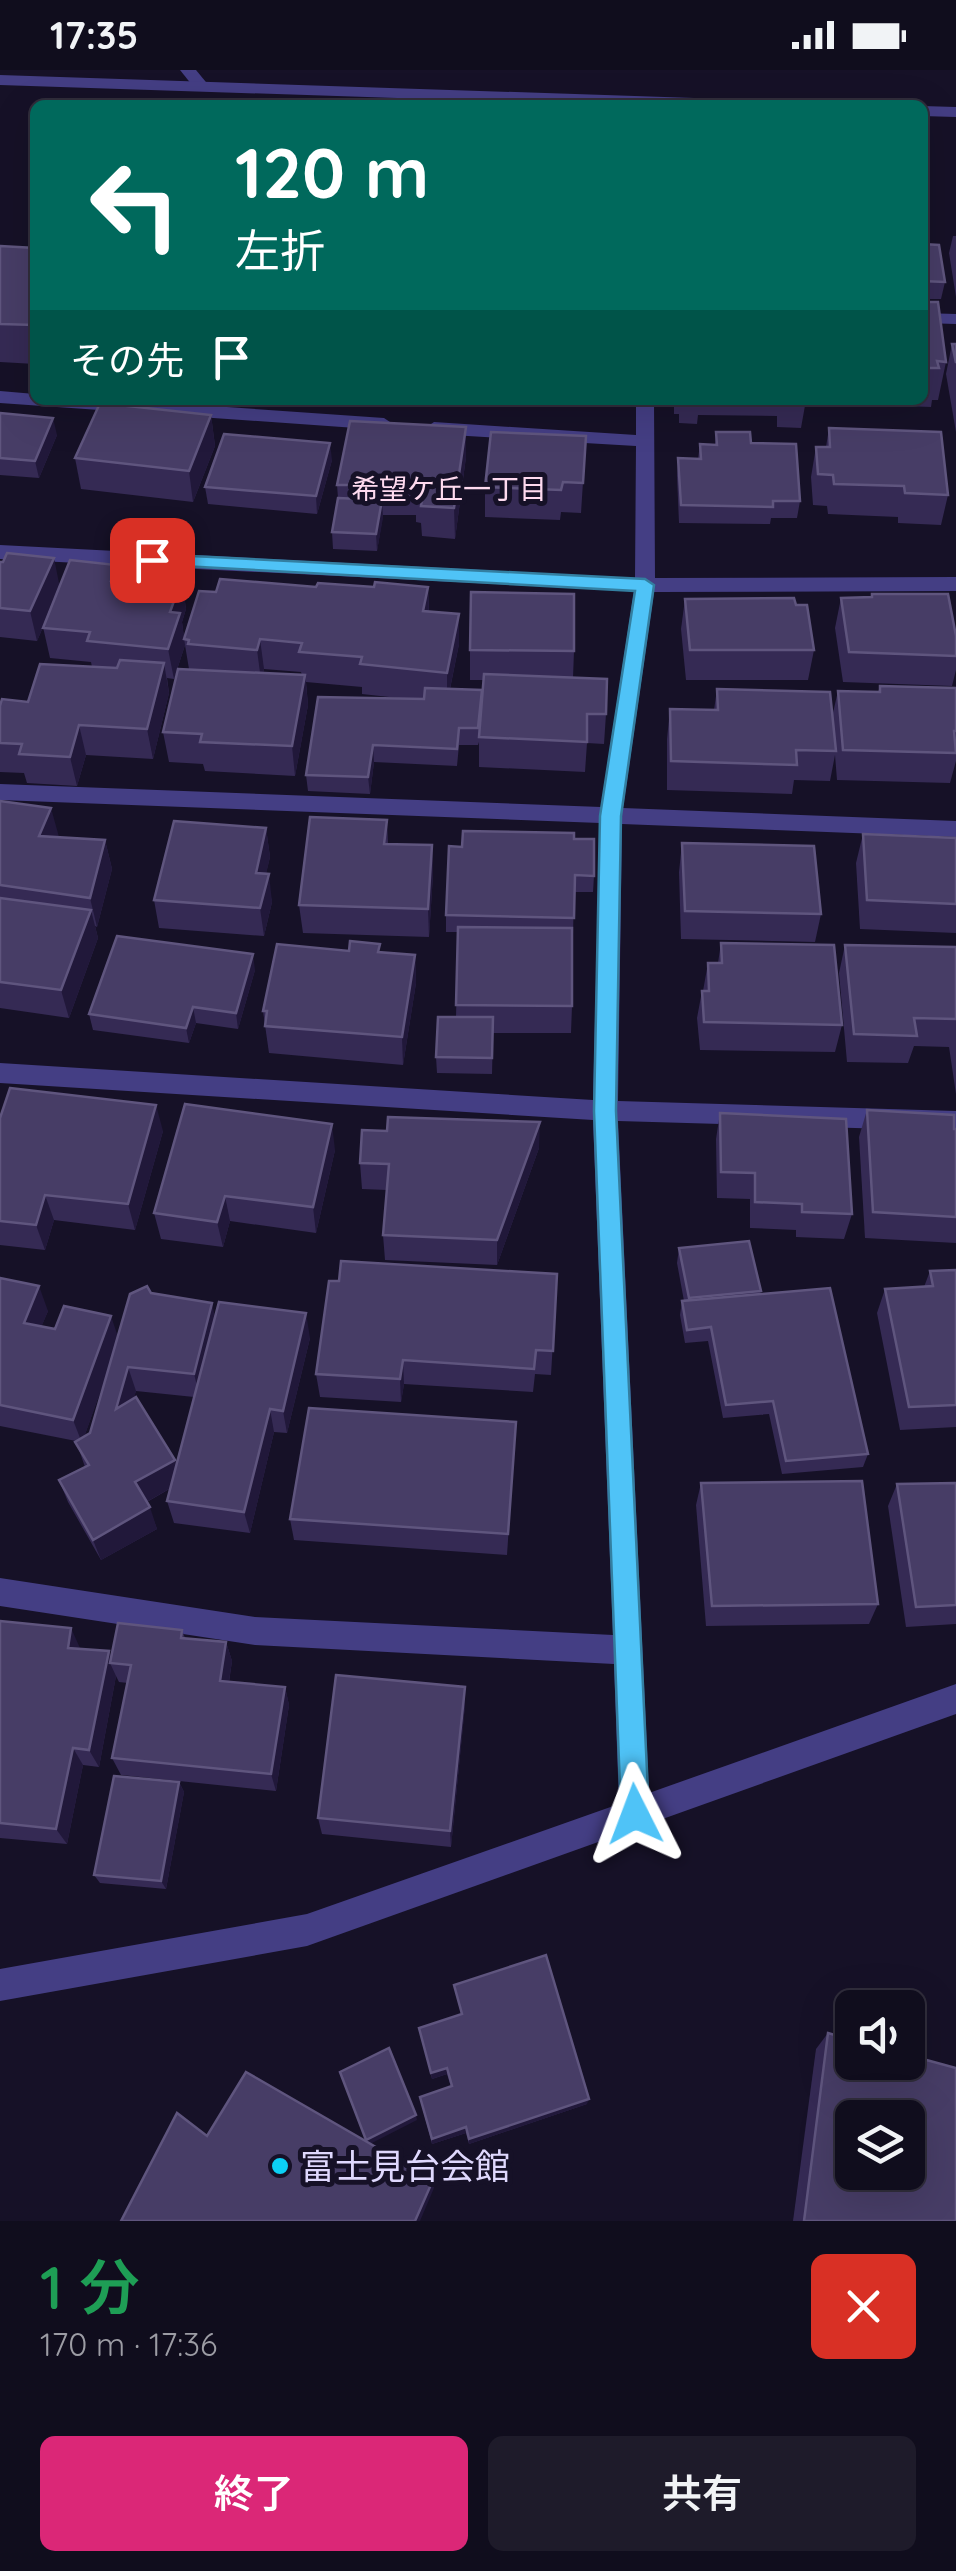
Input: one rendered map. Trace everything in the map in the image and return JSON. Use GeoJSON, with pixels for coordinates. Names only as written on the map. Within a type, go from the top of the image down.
{"type":"FeatureCollection","features":[{"type":"Feature","properties":{"kind":"street"},"geometry":{"type":"LineString","coordinates":[[188,70],[202,87]]}},
{"type":"Feature","properties":{"kind":"street"},"geometry":{"type":"LineString","coordinates":[[0,80],[564,100]]}},
{"type":"Feature","properties":{"kind":"street"},"geometry":{"type":"LineString","coordinates":[[928,111],[956,112]]}},
{"type":"Feature","properties":{"kind":"street"},"geometry":{"type":"LineString","coordinates":[[928,318],[956,319]]}},
{"type":"Feature","properties":{"kind":"street"},"geometry":{"type":"LineString","coordinates":[[0,398],[30,400]]}},
{"type":"Feature","properties":{"kind":"street"},"geometry":{"type":"LineString","coordinates":[[105,405],[644,441]]}},
{"type":"Feature","properties":{"kind":"street"},"geometry":{"type":"LineString","coordinates":[[635,1814],[605,1111],[610,816],[645,585],[645,405]]}},
{"type":"Feature","properties":{"kind":"street"},"geometry":{"type":"LineString","coordinates":[[0,552],[645,585],[956,584]]}},
{"type":"Feature","properties":{"kind":"street"},"geometry":{"type":"LineString","coordinates":[[0,792],[956,829]]}},
{"type":"Feature","properties":{"kind":"street"},"geometry":{"type":"LineString","coordinates":[[0,1073],[605,1111],[956,1120]]}},
{"type":"Feature","properties":{"kind":"street"},"geometry":{"type":"LineString","coordinates":[[0,1592],[254,1632],[628,1650]]}},
{"type":"Feature","properties":{"kind":"street"},"geometry":{"type":"LineString","coordinates":[[0,1985],[307,1930],[956,1699]]}},
{"type":"Feature","properties":{"kind":"building"},"geometry":{"type":"Polygon","coordinates":[[[928,244],[939,245],[945,282],[928,281],[928,244]]]}},
{"type":"Feature","properties":{"kind":"building"},"geometry":{"type":"Polygon","coordinates":[[[0,246],[30,248],[30,325],[0,324],[0,246]]]}},
{"type":"Feature","properties":{"kind":"building"},"geometry":{"type":"Polygon","coordinates":[[[928,302],[938,302],[946,362],[937,361],[939,368],[928,368],[928,302]]]}},
{"type":"Feature","properties":{"kind":"building"},"geometry":{"type":"Polygon","coordinates":[[[99,405],[211,415],[189,471],[75,458],[99,405]]]}},
{"type":"Feature","properties":{"kind":"building"},"geometry":{"type":"Polygon","coordinates":[[[0,413],[53,418],[35,461],[0,458],[0,413]]]}},
{"type":"Feature","properties":{"kind":"building"},"geometry":{"type":"Polygon","coordinates":[[[350,421],[466,427],[454,508],[421,506],[423,493],[416,492],[416,485],[337,485],[350,421]]]}},
{"type":"Feature","properties":{"kind":"building"},"geometry":{"type":"Polygon","coordinates":[[[829,428],[941,432],[948,495],[905,493],[904,486],[834,484],[833,475],[818,474],[816,447],[830,447],[829,428]]]}},
{"type":"Feature","properties":{"kind":"building"},"geometry":{"type":"Polygon","coordinates":[[[491,432],[586,436],[583,483],[563,482],[561,490],[485,487],[491,432]]]}},
{"type":"Feature","properties":{"kind":"building"},"geometry":{"type":"Polygon","coordinates":[[[716,432],[750,432],[751,443],[796,444],[800,501],[773,501],[773,507],[681,505],[678,458],[701,459],[700,444],[717,445],[716,432]]]}},
{"type":"Feature","properties":{"kind":"building"},"geometry":{"type":"Polygon","coordinates":[[[224,434],[330,443],[316,496],[205,487],[224,434]]]}},
{"type":"Feature","properties":{"kind":"building"},"geometry":{"type":"Polygon","coordinates":[[[338,498],[382,500],[376,534],[332,532],[338,498]]]}},
{"type":"Feature","properties":{"kind":"building"},"geometry":{"type":"Polygon","coordinates":[[[7,553],[54,558],[30,611],[0,608],[0,562],[7,553]]]}},
{"type":"Feature","properties":{"kind":"building"},"geometry":{"type":"Polygon","coordinates":[[[70,560],[116,565],[111,581],[121,582],[124,574],[182,579],[170,612],[180,613],[168,649],[87,641],[90,632],[43,628],[70,560]]]}},
{"type":"Feature","properties":{"kind":"building"},"geometry":{"type":"Polygon","coordinates":[[[220,579],[316,587],[318,583],[374,587],[375,582],[428,587],[423,611],[459,614],[447,673],[360,664],[362,657],[299,652],[302,643],[260,639],[257,650],[188,644],[189,640],[184,639],[199,591],[216,592],[220,579]]]}},
{"type":"Feature","properties":{"kind":"building"},"geometry":{"type":"Polygon","coordinates":[[[471,592],[574,594],[574,651],[470,650],[471,592]]]}},
{"type":"Feature","properties":{"kind":"building"},"geometry":{"type":"Polygon","coordinates":[[[948,594],[956,656],[849,652],[841,598],[948,594]]]}},
{"type":"Feature","properties":{"kind":"building"},"geometry":{"type":"Polygon","coordinates":[[[794,598],[796,605],[807,605],[814,650],[690,650],[685,599],[794,598]]]}},
{"type":"Feature","properties":{"kind":"building"},"geometry":{"type":"Polygon","coordinates":[[[120,660],[164,663],[147,729],[79,725],[70,757],[19,754],[22,744],[0,743],[2,699],[28,702],[40,664],[117,668],[120,660]]]}},
{"type":"Feature","properties":{"kind":"building"},"geometry":{"type":"Polygon","coordinates":[[[178,669],[305,675],[292,746],[200,742],[202,734],[163,732],[178,669]]]}},
{"type":"Feature","properties":{"kind":"building"},"geometry":{"type":"Polygon","coordinates":[[[484,674],[607,679],[606,714],[587,714],[587,742],[479,737],[484,674]]]}},
{"type":"Feature","properties":{"kind":"building"},"geometry":{"type":"Polygon","coordinates":[[[880,686],[956,688],[956,753],[843,750],[838,691],[880,692],[880,686]]]}},
{"type":"Feature","properties":{"kind":"building"},"geometry":{"type":"Polygon","coordinates":[[[425,688],[482,690],[478,728],[459,728],[457,749],[373,745],[368,777],[306,775],[318,697],[424,699],[425,688]]]}},
{"type":"Feature","properties":{"kind":"building"},"geometry":{"type":"Polygon","coordinates":[[[717,689],[830,692],[836,751],[796,750],[797,765],[671,761],[670,709],[718,710],[717,689]]]}},
{"type":"Feature","properties":{"kind":"building"},"geometry":{"type":"Polygon","coordinates":[[[0,801],[51,808],[39,836],[105,840],[90,898],[0,885],[0,801]]]}},
{"type":"Feature","properties":{"kind":"building"},"geometry":{"type":"Polygon","coordinates":[[[310,817],[387,820],[384,844],[432,845],[428,909],[299,905],[310,817]]]}},
{"type":"Feature","properties":{"kind":"building"},"geometry":{"type":"Polygon","coordinates":[[[174,821],[266,828],[256,873],[269,874],[260,908],[154,900],[174,821]]]}},
{"type":"Feature","properties":{"kind":"building"},"geometry":{"type":"Polygon","coordinates":[[[463,831],[574,833],[574,839],[594,839],[594,876],[575,875],[574,918],[446,915],[449,846],[462,847],[463,831]]]}},
{"type":"Feature","properties":{"kind":"building"},"geometry":{"type":"Polygon","coordinates":[[[863,834],[956,838],[956,904],[867,900],[863,834]]]}},
{"type":"Feature","properties":{"kind":"building"},"geometry":{"type":"Polygon","coordinates":[[[682,843],[814,846],[821,914],[685,911],[682,843]]]}},
{"type":"Feature","properties":{"kind":"building"},"geometry":{"type":"Polygon","coordinates":[[[0,898],[91,910],[61,990],[0,982],[0,898]]]}},
{"type":"Feature","properties":{"kind":"building"},"geometry":{"type":"Polygon","coordinates":[[[458,927],[572,928],[572,1006],[456,1005],[458,927]]]}},
{"type":"Feature","properties":{"kind":"building"},"geometry":{"type":"Polygon","coordinates":[[[117,936],[253,954],[236,1013],[193,1007],[186,1028],[89,1014],[117,936]]]}},
{"type":"Feature","properties":{"kind":"building"},"geometry":{"type":"Polygon","coordinates":[[[350,941],[380,944],[378,952],[415,955],[402,1037],[265,1026],[267,1011],[263,1011],[277,944],[349,951],[350,941]]]}},
{"type":"Feature","properties":{"kind":"building"},"geometry":{"type":"Polygon","coordinates":[[[721,943],[834,945],[842,1025],[704,1022],[702,991],[709,991],[708,963],[722,963],[721,943]]]}},
{"type":"Feature","properties":{"kind":"building"},"geometry":{"type":"Polygon","coordinates":[[[845,945],[956,947],[956,1019],[914,1018],[917,1036],[854,1034],[845,945]]]}},
{"type":"Feature","properties":{"kind":"building"},"geometry":{"type":"Polygon","coordinates":[[[438,1017],[493,1017],[492,1058],[436,1057],[438,1017]]]}},
{"type":"Feature","properties":{"kind":"building"},"geometry":{"type":"Polygon","coordinates":[[[10,1088],[156,1105],[128,1204],[45,1195],[36,1225],[0,1221],[0,1118],[10,1088]]]}},
{"type":"Feature","properties":{"kind":"building"},"geometry":{"type":"Polygon","coordinates":[[[185,1104],[332,1124],[313,1207],[225,1196],[217,1222],[154,1213],[185,1104]]]}},
{"type":"Feature","properties":{"kind":"building"},"geometry":{"type":"Polygon","coordinates":[[[867,1110],[954,1115],[956,1217],[873,1212],[867,1110]]]}},
{"type":"Feature","properties":{"kind":"building"},"geometry":{"type":"Polygon","coordinates":[[[720,1113],[846,1119],[852,1214],[802,1212],[802,1204],[755,1202],[755,1173],[721,1172],[720,1113]]]}},
{"type":"Feature","properties":{"kind":"building"},"geometry":{"type":"Polygon","coordinates":[[[388,1117],[540,1122],[497,1240],[383,1235],[389,1164],[360,1163],[362,1130],[387,1131],[388,1117]]]}},
{"type":"Feature","properties":{"kind":"building"},"geometry":{"type":"Polygon","coordinates":[[[749,1241],[761,1291],[689,1298],[679,1248],[749,1241]]]}},
{"type":"Feature","properties":{"kind":"building"},"geometry":{"type":"Polygon","coordinates":[[[341,1261],[557,1274],[553,1351],[536,1350],[534,1369],[403,1360],[400,1379],[316,1374],[329,1281],[339,1281],[341,1261]]]}},
{"type":"Feature","properties":{"kind":"building"},"geometry":{"type":"Polygon","coordinates":[[[956,1270],[956,1405],[909,1407],[885,1289],[933,1286],[930,1271],[956,1270]]]}},
{"type":"Feature","properties":{"kind":"building"},"geometry":{"type":"Polygon","coordinates":[[[0,1278],[39,1286],[24,1323],[55,1329],[64,1306],[111,1316],[73,1420],[0,1405],[0,1278]]]}},
{"type":"Feature","properties":{"kind":"building"},"geometry":{"type":"Polygon","coordinates":[[[147,1286],[151,1293],[212,1303],[194,1374],[128,1367],[116,1409],[136,1397],[175,1460],[135,1482],[150,1507],[93,1540],[59,1480],[89,1465],[75,1442],[90,1433],[130,1294],[147,1286]]]}},
{"type":"Feature","properties":{"kind":"building"},"geometry":{"type":"Polygon","coordinates":[[[830,1288],[868,1454],[786,1461],[773,1401],[726,1405],[711,1327],[687,1330],[682,1301],[830,1288]]]}},
{"type":"Feature","properties":{"kind":"building"},"geometry":{"type":"Polygon","coordinates":[[[219,1302],[306,1313],[283,1411],[270,1409],[244,1512],[167,1501],[219,1302]]]}},
{"type":"Feature","properties":{"kind":"building"},"geometry":{"type":"Polygon","coordinates":[[[309,1408],[516,1422],[508,1534],[290,1519],[309,1408]]]}},
{"type":"Feature","properties":{"kind":"building"},"geometry":{"type":"Polygon","coordinates":[[[862,1481],[878,1604],[712,1606],[701,1483],[862,1481]]]}},
{"type":"Feature","properties":{"kind":"building"},"geometry":{"type":"Polygon","coordinates":[[[956,1483],[956,1605],[916,1607],[897,1484],[956,1483]]]}},
{"type":"Feature","properties":{"kind":"building"},"geometry":{"type":"Polygon","coordinates":[[[0,1621],[71,1628],[68,1648],[109,1651],[89,1750],[73,1748],[56,1829],[0,1823],[0,1621]]]}},
{"type":"Feature","properties":{"kind":"building"},"geometry":{"type":"Polygon","coordinates":[[[118,1623],[182,1630],[181,1638],[226,1642],[220,1681],[285,1687],[271,1774],[112,1758],[131,1665],[110,1663],[118,1623]]]}},
{"type":"Feature","properties":{"kind":"building"},"geometry":{"type":"Polygon","coordinates":[[[336,1675],[465,1687],[450,1831],[318,1818],[336,1675]]]}},
{"type":"Feature","properties":{"kind":"building"},"geometry":{"type":"Polygon","coordinates":[[[114,1776],[179,1782],[161,1881],[94,1875],[114,1776]]]}},
{"type":"Feature","properties":{"kind":"building"},"geometry":{"type":"Polygon","coordinates":[[[546,1955],[589,2099],[469,2139],[466,2127],[432,2139],[420,2097],[452,2086],[447,2068],[431,2073],[419,2028],[462,2014],[454,1985],[546,1955]]]}},
{"type":"Feature","properties":{"kind":"building"},"geometry":{"type":"Polygon","coordinates":[[[828,2033],[835,2035],[835,2080],[925,2080],[925,2060],[956,2068],[956,2221],[804,2221],[828,2033]]]}},
{"type":"Feature","properties":{"kind":"building"},"geometry":{"type":"Polygon","coordinates":[[[389,2048],[416,2115],[366,2140],[340,2072],[389,2048]]]}},
{"type":"Feature","properties":{"kind":"building","name":"富士見台会館"},"geometry":{"type":"Polygon","coordinates":[[[246,2072],[433,2180],[415,2221],[121,2221],[177,2113],[207,2136],[246,2072]]]}},
{"type":"Feature","properties":{"kind":"place","name":"富士見台会館"},"geometry":{"type":"Point","coordinates":[280,2166]}},
{"type":"Feature","properties":{"kind":"district","name":"希望ケ丘一丁目"},"geometry":{"type":"Point","coordinates":[449,488]}},
{"type":"Feature","properties":{"kind":"route"},"geometry":{"type":"LineString","coordinates":[[152,560],[645,585],[610,816],[605,1111],[635,1814]]}}]}
